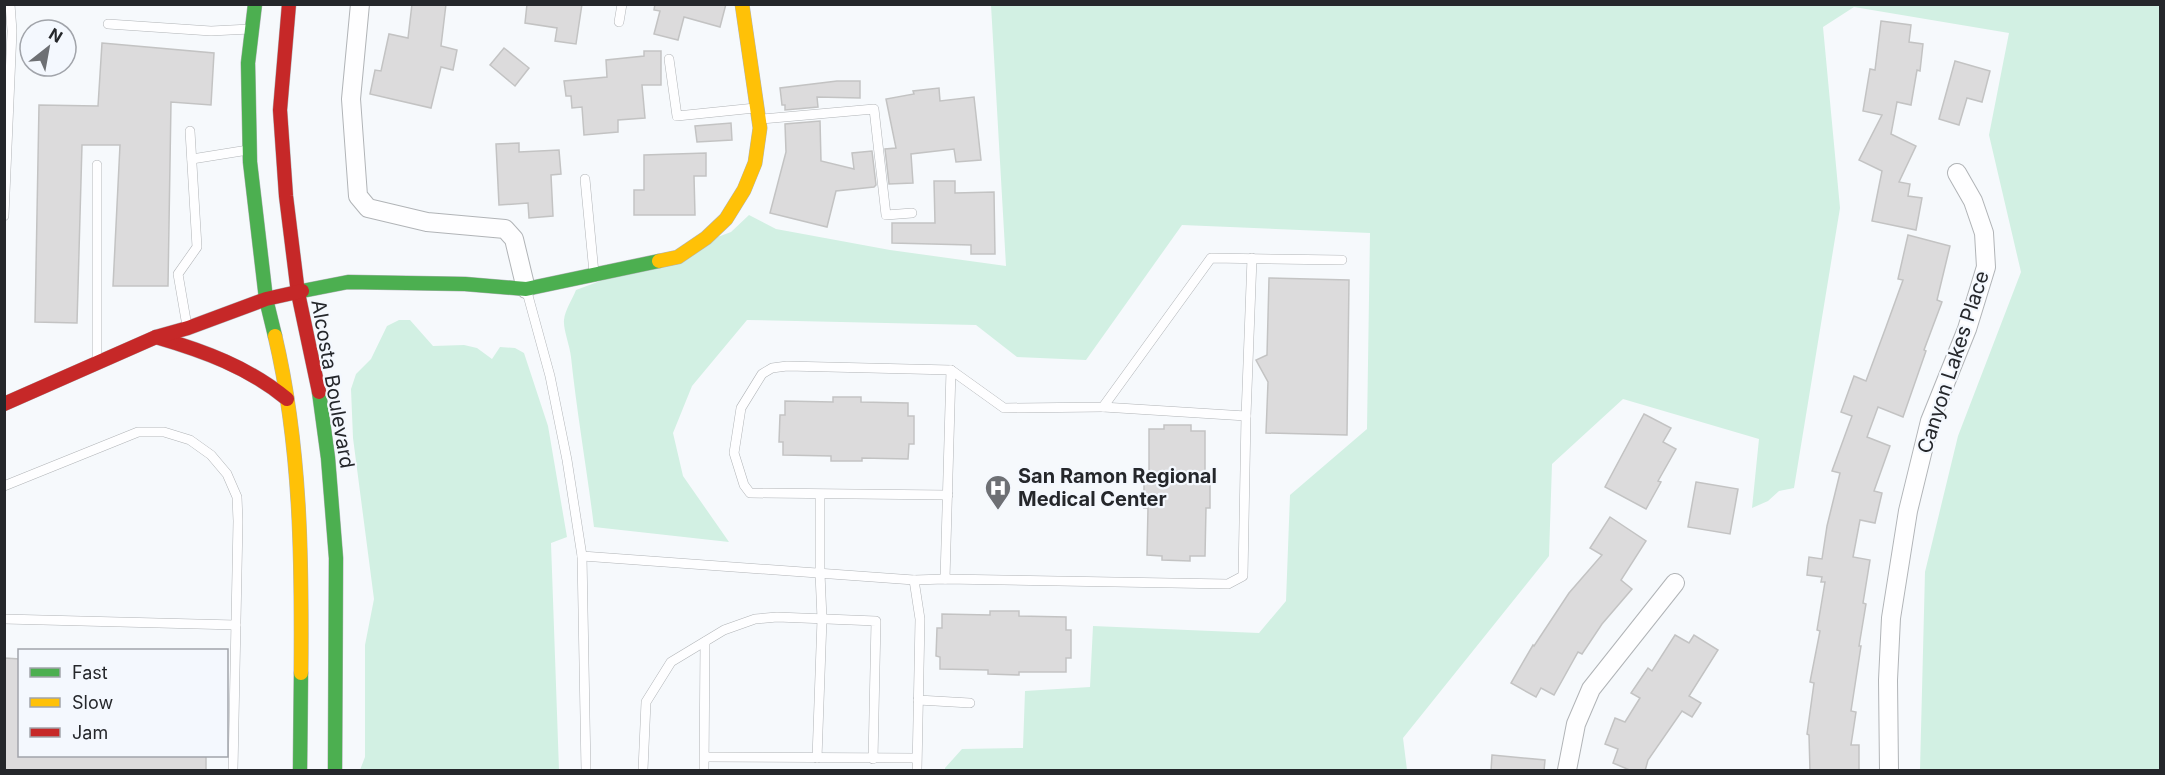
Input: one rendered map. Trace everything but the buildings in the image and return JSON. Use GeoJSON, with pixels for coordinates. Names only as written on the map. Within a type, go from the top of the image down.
{"type":"FeatureCollection","features":[{"type":"Feature","properties":{"kind":"main road"},"geometry":{"type":"LineString","coordinates":[[255,4],[248,63],[250,150],[266,299],[284,375],[298,493],[302,601],[300,771]]}},
{"type":"Feature","properties":{"kind":"main road","name":"Alcosta Boulevard"},"geometry":{"type":"LineString","coordinates":[[289,4],[280,110],[286,196],[298,293],[317,378],[328,458],[336,558],[335,771]]}},
{"type":"Feature","properties":{"kind":"main road"},"geometry":{"type":"LineString","coordinates":[[4,404],[156,336],[188,328],[266,299],[348,282],[465,284],[526,289],[678,257],[706,238],[726,219],[744,190],[755,163],[760,128],[742,4]]}},
{"type":"Feature","properties":{"kind":"main road"},"geometry":{"type":"LineString","coordinates":[[156,336],[231,361],[272,386],[287,399]]}},
{"type":"Feature","properties":{"kind":"street"},"geometry":{"type":"LineString","coordinates":[[360,4],[351,99],[358,196],[368,208],[427,222],[505,229],[514,239],[526,289]]}},
{"type":"Feature","properties":{"kind":"street","name":"Canyon Lakes Place"},"geometry":{"type":"LineString","coordinates":[[1889,771],[1888,680],[1891,618],[1908,512],[1930,421],[1967,329],[1986,267],[1984,233],[1972,201],[1957,173]]}},
{"type":"Feature","properties":{"kind":"street"},"geometry":{"type":"LineString","coordinates":[[1567,771],[1576,724],[1591,689],[1675,583]]}},
{"type":"Feature","properties":{"kind":"lane"},"geometry":{"type":"LineString","coordinates":[[4,216],[10,4]]}},
{"type":"Feature","properties":{"kind":"lane"},"geometry":{"type":"LineString","coordinates":[[620,22],[622,4]]}},
{"type":"Feature","properties":{"kind":"lane"},"geometry":{"type":"LineString","coordinates":[[108,24],[211,31],[252,29]]}},
{"type":"Feature","properties":{"kind":"lane"},"geometry":{"type":"LineString","coordinates":[[669,59],[677,116],[874,110],[886,215],[912,213]]}},
{"type":"Feature","properties":{"kind":"lane"},"geometry":{"type":"LineString","coordinates":[[188,328],[178,274],[197,247],[190,132]]}},
{"type":"Feature","properties":{"kind":"lane"},"geometry":{"type":"LineString","coordinates":[[192,159],[250,150]]}},
{"type":"Feature","properties":{"kind":"lane"},"geometry":{"type":"LineString","coordinates":[[97,165],[98,363]]}},
{"type":"Feature","properties":{"kind":"lane"},"geometry":{"type":"LineString","coordinates":[[585,179],[594,275]]}},
{"type":"Feature","properties":{"kind":"lane"},"geometry":{"type":"LineString","coordinates":[[1103,407],[1211,258],[1342,260]]}},
{"type":"Feature","properties":{"kind":"lane"},"geometry":{"type":"LineString","coordinates":[[582,556],[914,580],[1228,584],[1243,576],[1251,258]]}},
{"type":"Feature","properties":{"kind":"lane"},"geometry":{"type":"LineString","coordinates":[[526,289],[552,386],[567,460],[582,556],[586,771]]}},
{"type":"Feature","properties":{"kind":"lane"},"geometry":{"type":"LineString","coordinates":[[948,495],[750,493],[744,485],[734,453],[741,408],[762,374],[772,368],[787,366],[951,370],[1005,408],[1103,407],[1246,416]]}},
{"type":"Feature","properties":{"kind":"lane"},"geometry":{"type":"LineString","coordinates":[[945,579],[951,370]]}},
{"type":"Feature","properties":{"kind":"lane"},"geometry":{"type":"LineString","coordinates":[[4,486],[138,432],[164,432],[190,440],[211,455],[227,474],[237,497],[238,520],[233,771]]}},
{"type":"Feature","properties":{"kind":"lane"},"geometry":{"type":"LineString","coordinates":[[817,758],[822,619],[820,495]]}},
{"type":"Feature","properties":{"kind":"lane"},"geometry":{"type":"LineString","coordinates":[[914,580],[920,619],[917,771]]}},
{"type":"Feature","properties":{"kind":"lane"},"geometry":{"type":"LineString","coordinates":[[643,771],[646,702],[671,662],[724,630],[755,619],[777,617],[876,621],[873,759]]}},
{"type":"Feature","properties":{"kind":"lane"},"geometry":{"type":"LineString","coordinates":[[4,620],[236,625]]}},
{"type":"Feature","properties":{"kind":"lane"},"geometry":{"type":"LineString","coordinates":[[704,771],[705,642]]}},
{"type":"Feature","properties":{"kind":"lane"},"geometry":{"type":"LineString","coordinates":[[918,700],[970,703]]}},
{"type":"Feature","properties":{"kind":"lane"},"geometry":{"type":"LineString","coordinates":[[705,757],[916,758]]}},
{"type":"Feature","properties":{"kind":"green space"},"geometry":{"type":"Polygon","coordinates":[[[991,5],[2160,5],[2160,770],[1920,770],[1925,572],[1958,436],[2021,272],[1989,135],[2009,33],[1854,7],[1823,27],[1840,208],[1794,488],[1779,491],[1768,501],[1752,508],[1759,439],[1623,399],[1552,464],[1549,556],[1403,738],[1407,770],[945,770],[962,749],[1023,748],[1025,691],[1090,687],[1093,626],[1259,633],[1286,601],[1290,495],[1367,429],[1370,233],[1182,225],[1086,360],[1017,357],[976,325],[747,320],[692,386],[673,433],[683,476],[729,542],[594,527],[564,320],[576,290],[731,232],[749,215],[776,229],[890,250],[1006,266],[991,5]]]}},
{"type":"Feature","properties":{"kind":"green space"},"geometry":{"type":"Polygon","coordinates":[[[399,320],[410,320],[433,346],[464,345],[477,348],[492,359],[500,347],[515,348],[524,353],[548,426],[567,537],[551,543],[559,770],[360,770],[365,757],[365,645],[374,599],[353,438],[351,389],[356,374],[371,359],[387,326],[399,320]]]}},
{"type":"Feature","properties":{"kind":"traffic: fast"},"geometry":{"type":"LineString","coordinates":[[255,4],[248,63],[250,162],[266,299],[275,336]]}},
{"type":"Feature","properties":{"kind":"traffic: fast"},"geometry":{"type":"LineString","coordinates":[[302,291],[348,282],[465,284],[526,289],[659,261]]}},
{"type":"Feature","properties":{"kind":"traffic: fast"},"geometry":{"type":"LineString","coordinates":[[319,392],[328,458],[336,558],[335,770]]}},
{"type":"Feature","properties":{"kind":"traffic: fast"},"geometry":{"type":"LineString","coordinates":[[300,770],[301,673]]}},
{"type":"Feature","properties":{"kind":"traffic: slow"},"geometry":{"type":"LineString","coordinates":[[659,261],[678,257],[706,238],[726,219],[744,190],[755,163],[760,128],[742,4]]}},
{"type":"Feature","properties":{"kind":"traffic: slow"},"geometry":{"type":"LineString","coordinates":[[275,336],[284,377],[295,461],[300,546],[301,673]]}},
{"type":"Feature","properties":{"kind":"traffic: jam"},"geometry":{"type":"LineString","coordinates":[[289,4],[280,110],[286,196],[298,293],[319,392]]}},
{"type":"Feature","properties":{"kind":"traffic: jam"},"geometry":{"type":"LineString","coordinates":[[4,404],[156,337],[188,328],[266,299],[302,291]]}},
{"type":"Feature","properties":{"kind":"traffic: jam"},"geometry":{"type":"LineString","coordinates":[[156,337],[225,361],[257,378],[287,399]]}},
{"type":"Feature","properties":{"kind":"place","name":"San Ramon Regional Medical Center"},"geometry":{"type":"Point","coordinates":[998,511]}}]}
